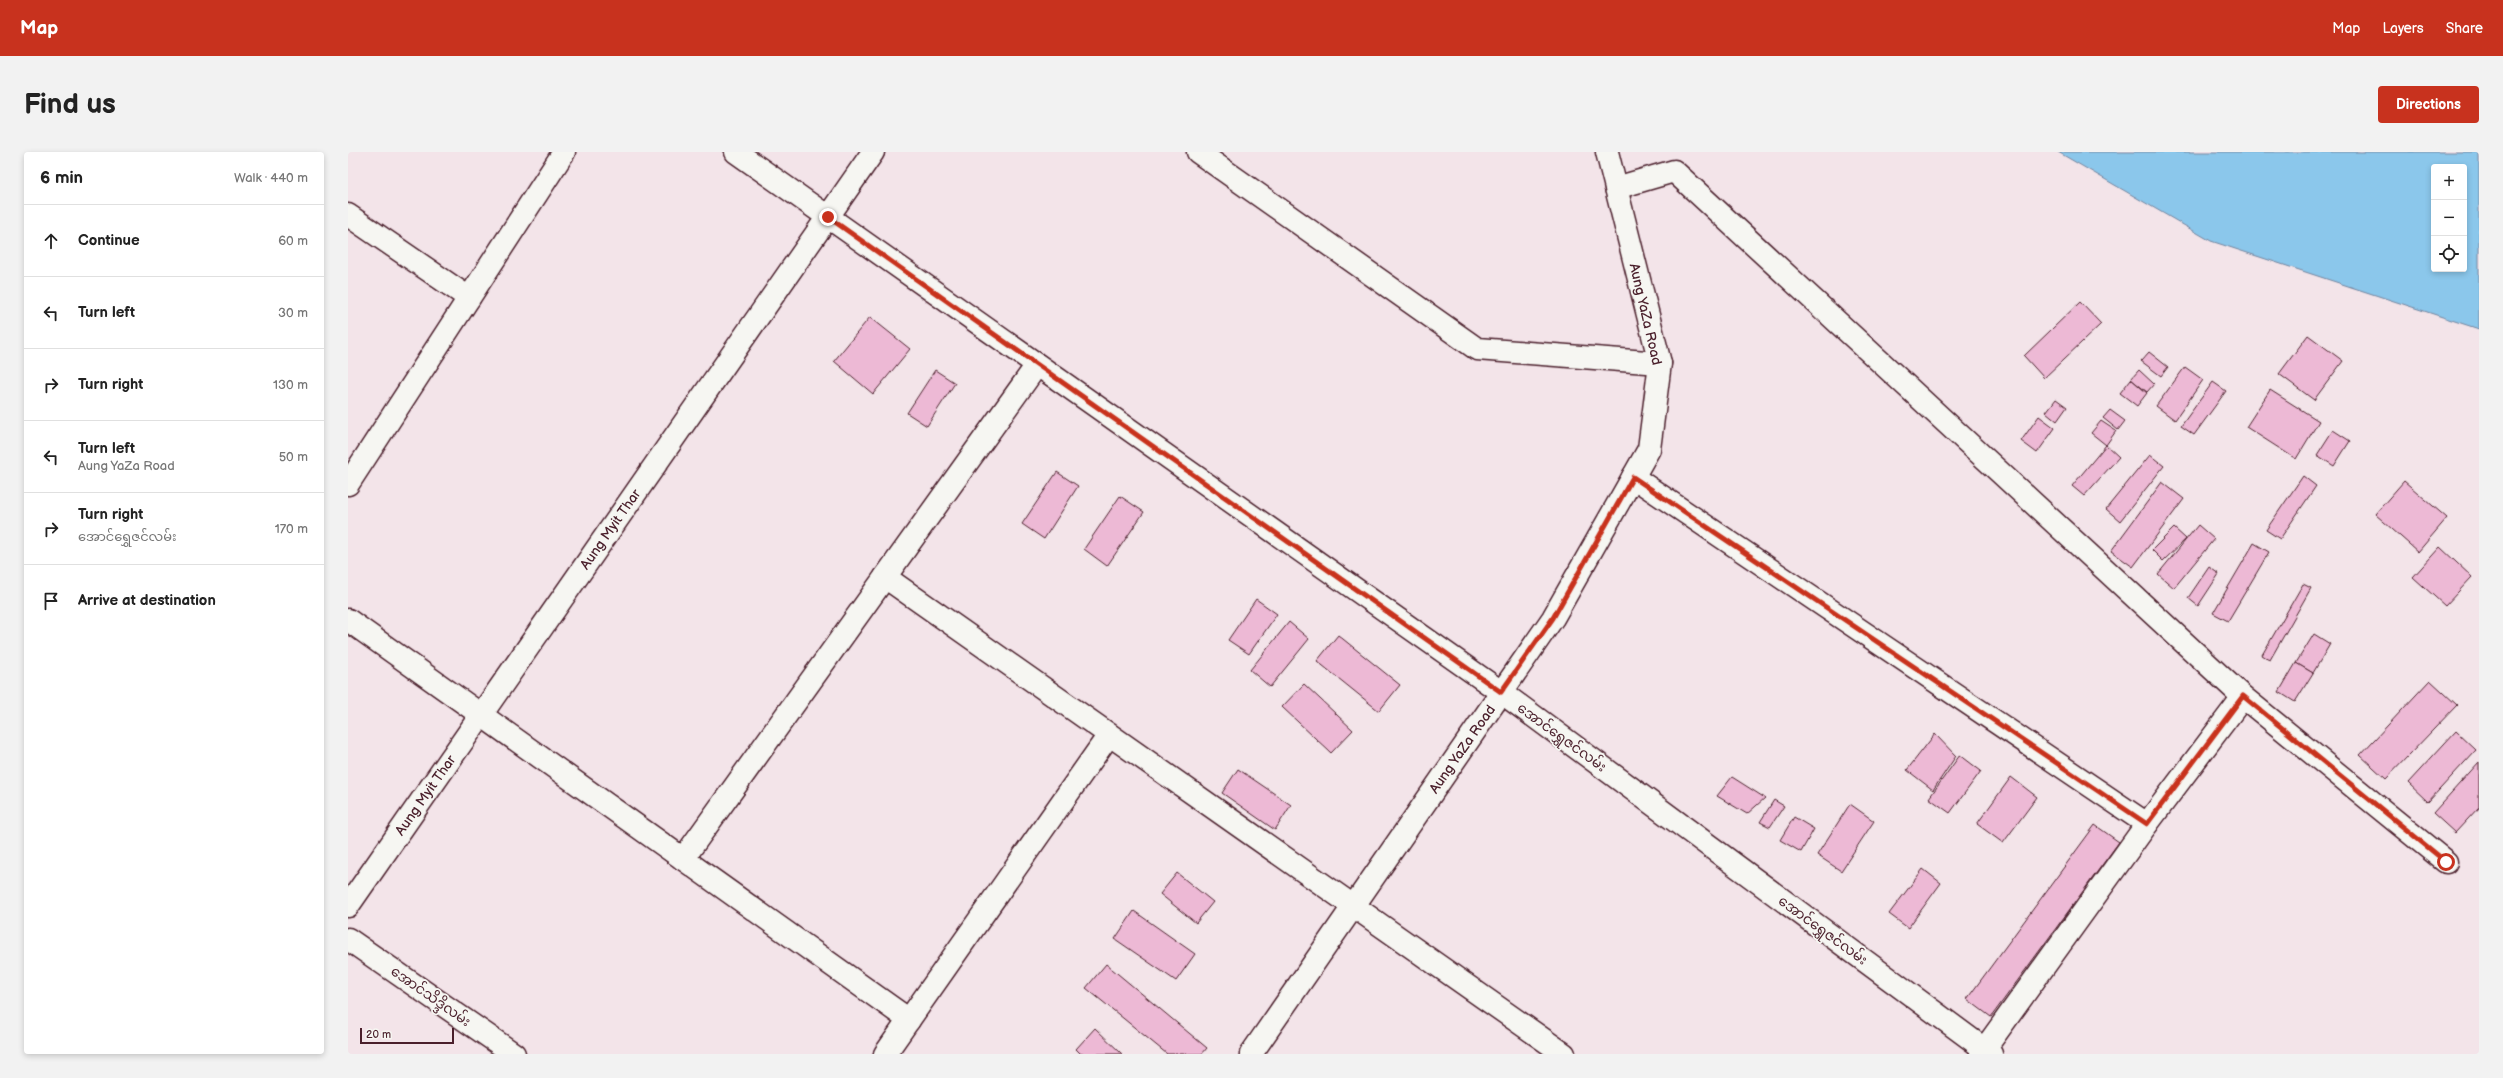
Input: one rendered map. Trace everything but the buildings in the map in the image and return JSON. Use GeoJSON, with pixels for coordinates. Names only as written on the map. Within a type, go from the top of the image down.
{"type":"FeatureCollection","features":[{"type":"Feature","properties":{"kind":"street"},"geometry":{"type":"LineString","coordinates":[[348,484],[564,152]]}},
{"type":"Feature","properties":{"kind":"street","name":"အောင်ရွှေဇင်လမ်း"},"geometry":{"type":"LineString","coordinates":[[736,152],[1501,692],[1985,1052]]}},
{"type":"Feature","properties":{"kind":"street","name":"Aung Myit Thar"},"geometry":{"type":"LineString","coordinates":[[348,906],[873,152]]}},
{"type":"Feature","properties":{"kind":"street"},"geometry":{"type":"LineString","coordinates":[[1198,152],[1220,158],[1477,349],[1660,363]]}},
{"type":"Feature","properties":{"kind":"street","name":"Aung YaZa Road"},"geometry":{"type":"LineString","coordinates":[[1250,1054],[1553,618],[1649,449],[1660,363],[1607,152]]}},
{"type":"Feature","properties":{"kind":"street"},"geometry":{"type":"LineString","coordinates":[[1616,188],[1674,171],[2243,696],[2446,862]]}},
{"type":"Feature","properties":{"kind":"street"},"geometry":{"type":"LineString","coordinates":[[348,215],[469,298]]}},
{"type":"Feature","properties":{"kind":"street"},"geometry":{"type":"LineString","coordinates":[[683,859],[1037,365]]}},
{"type":"Feature","properties":{"kind":"street"},"geometry":{"type":"LineString","coordinates":[[1633,477],[2147,824]]}},
{"type":"Feature","properties":{"kind":"street"},"geometry":{"type":"LineString","coordinates":[[885,577],[1564,1054]]}},
{"type":"Feature","properties":{"kind":"street"},"geometry":{"type":"LineString","coordinates":[[348,620],[909,1020]]}},
{"type":"Feature","properties":{"kind":"street"},"geometry":{"type":"LineString","coordinates":[[1985,1052],[2147,824],[2243,696]]}},
{"type":"Feature","properties":{"kind":"street"},"geometry":{"type":"LineString","coordinates":[[885,1054],[1109,735]]}},
{"type":"Feature","properties":{"kind":"street","name":"အောင်သိဒ္ဒိလမ်း"},"geometry":{"type":"LineString","coordinates":[[348,938],[514,1054]]}},
{"type":"Feature","properties":{"kind":"water"},"geometry":{"type":"Polygon","coordinates":[[[2058,152],[2479,152],[2479,329],[2211,241],[2058,152]]]}},
{"type":"Feature","properties":{"kind":"route"},"geometry":{"type":"LineString","coordinates":[[828,217],[1501,692],[1553,618],[1633,477],[2147,824],[2243,696],[2446,862]]}}]}
